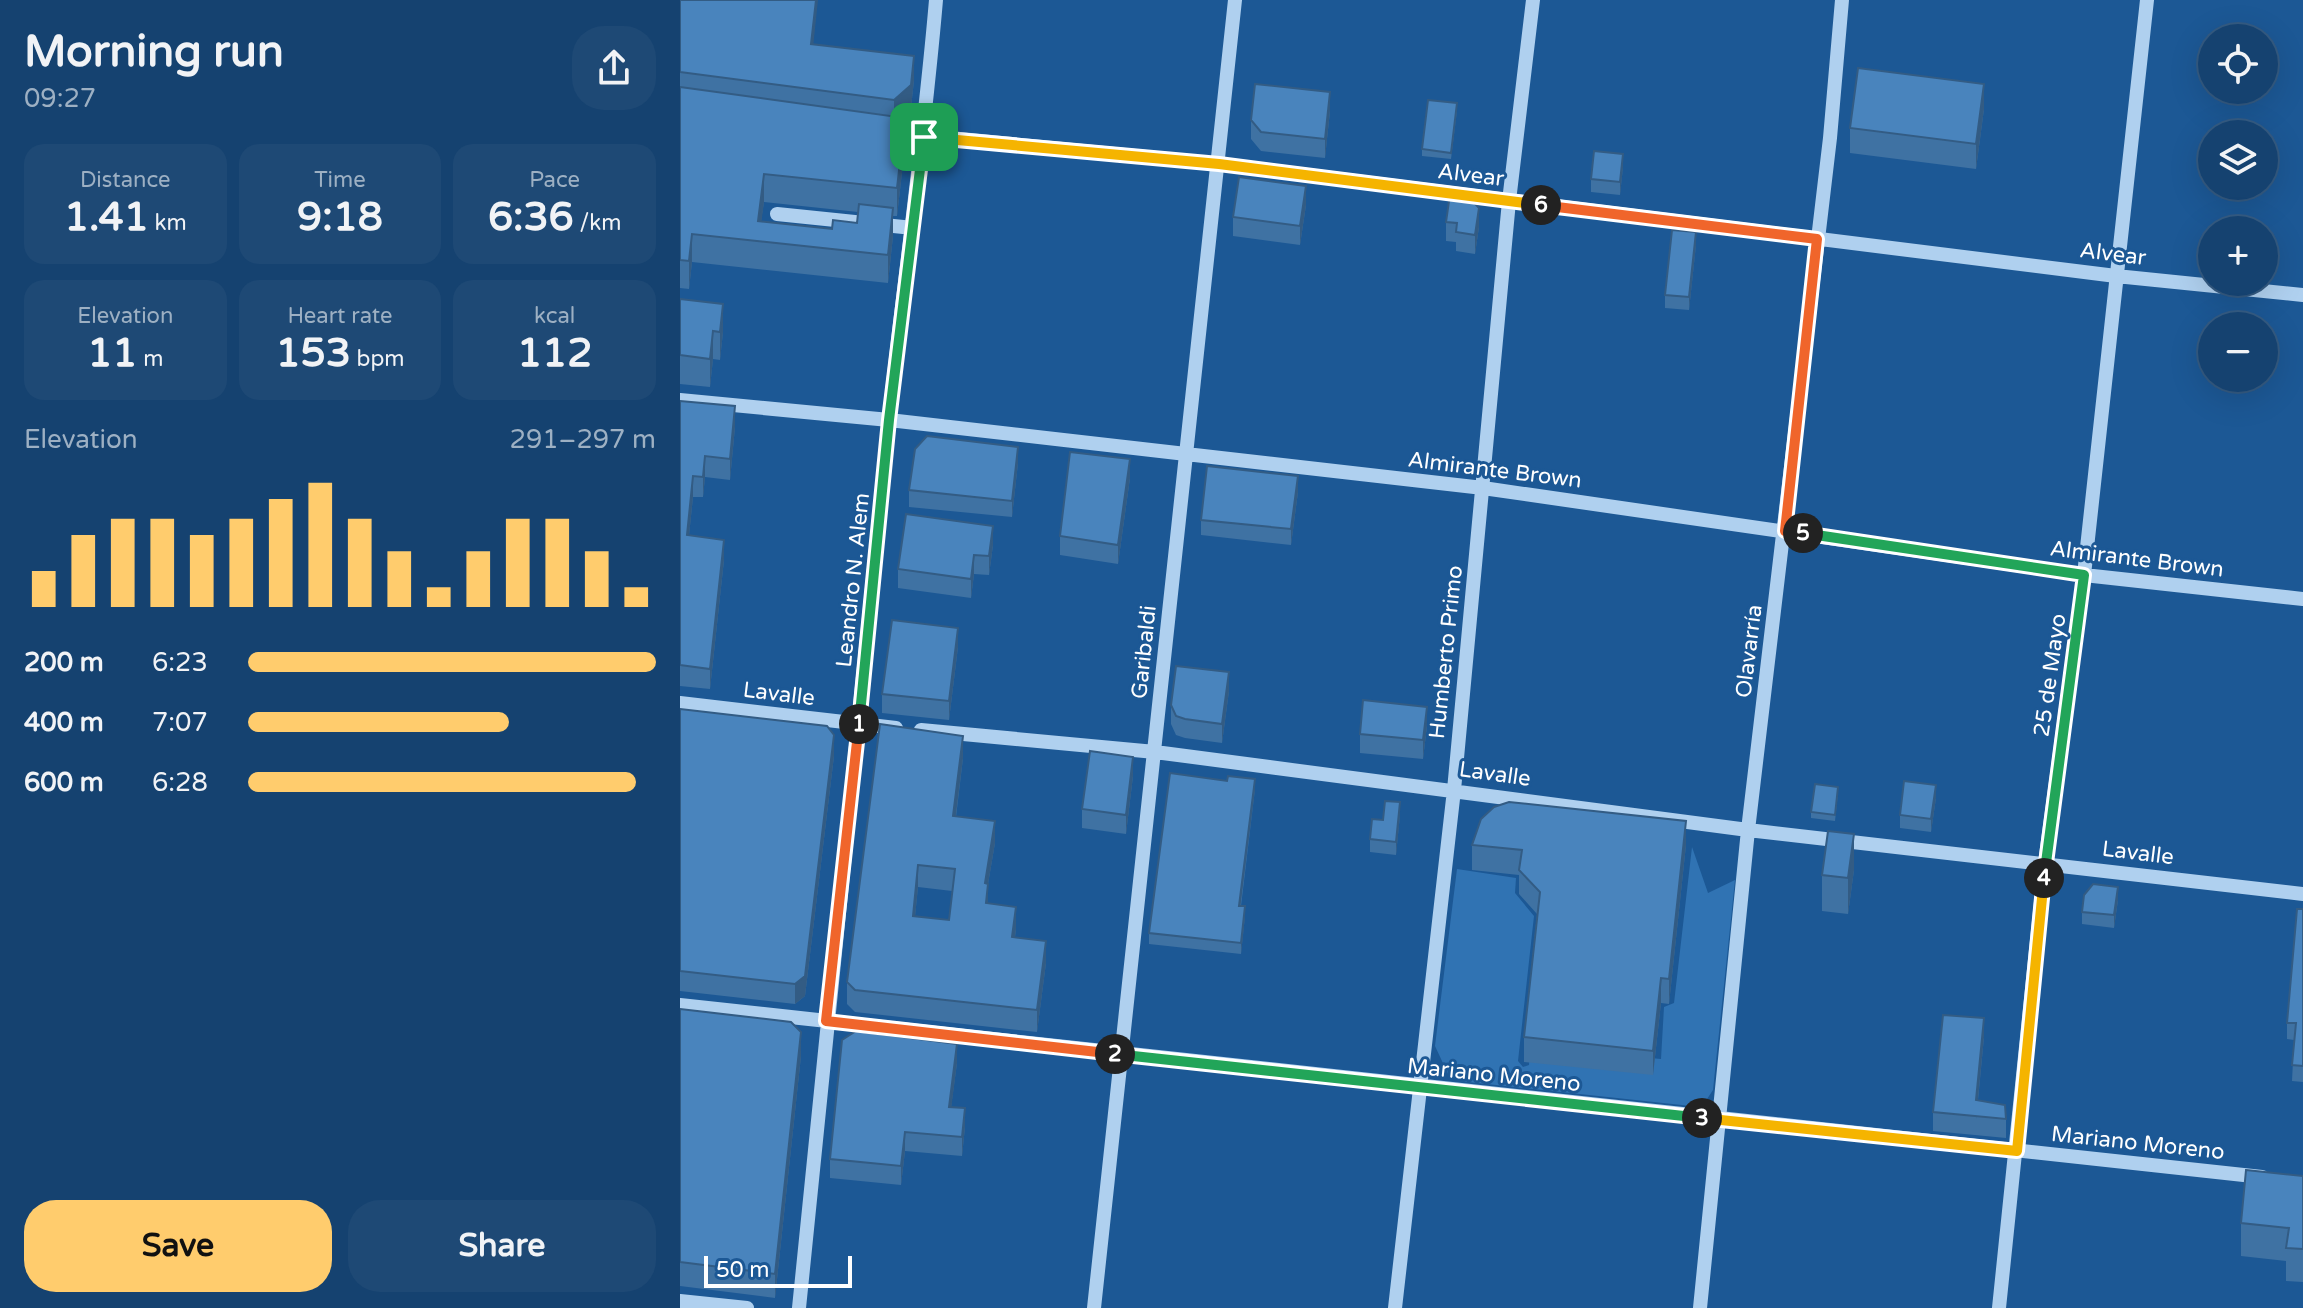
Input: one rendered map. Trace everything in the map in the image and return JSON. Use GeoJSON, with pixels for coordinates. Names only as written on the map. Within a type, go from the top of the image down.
{"type":"FeatureCollection","features":[{"type":"Feature","properties":{"kind":"street","name":"Leandro N. Alem"},"geometry":{"type":"LineString","coordinates":[[799,1308],[826,1021],[889,420],[924,137],[936,0]]}},
{"type":"Feature","properties":{"kind":"street","name":"Garibaldi"},"geometry":{"type":"LineString","coordinates":[[1094,1308],[1235,0]]}},
{"type":"Feature","properties":{"kind":"street","name":"Humberto Primo"},"geometry":{"type":"LineString","coordinates":[[1395,1308],[1454,790],[1509,201],[1533,0]]}},
{"type":"Feature","properties":{"kind":"street","name":"Olavarría"},"geometry":{"type":"LineString","coordinates":[[1700,1308],[1748,830],[1785,531],[1842,0]]}},
{"type":"Feature","properties":{"kind":"street","name":"25 de Mayo"},"geometry":{"type":"LineString","coordinates":[[1999,1308],[2045,863],[2084,575],[2147,0]]}},
{"type":"Feature","properties":{"kind":"street","name":"Alvear"},"geometry":{"type":"LineString","coordinates":[[879,131],[1219,164],[2116,276],[2303,295]]}},
{"type":"Feature","properties":{"kind":"street"},"geometry":{"type":"LineString","coordinates":[[777,214],[913,228]]}},
{"type":"Feature","properties":{"kind":"street","name":"Almirante Brown"},"geometry":{"type":"LineString","coordinates":[[680,400],[889,420],[1483,488],[2084,575],[2303,599]]}},
{"type":"Feature","properties":{"kind":"street","name":"Lavalle"},"geometry":{"type":"LineString","coordinates":[[680,703],[859,725],[1155,752],[1748,830],[2303,894]]}},
{"type":"Feature","properties":{"kind":"street","name":"Mariano Moreno"},"geometry":{"type":"LineString","coordinates":[[680,1005],[1420,1088],[2271,1178]]}},
{"type":"Feature","properties":{"kind":"street"},"geometry":{"type":"LineString","coordinates":[[680,1301],[747,1308]]}},
{"type":"Feature","properties":{"kind":"shaded area"},"geometry":{"type":"Polygon","coordinates":[[[1692,847],[1708,893],[1735,880],[1713,1090],[1707,1099],[1691,1106],[1459,1081],[1448,1074],[1435,1046],[1457,869],[1516,878],[1515,893],[1534,916],[1518,1061],[1523,1067],[1529,1065],[1530,1047],[1661,1059],[1664,1007],[1674,1003],[1692,847]]]}},
{"type":"Feature","properties":{"kind":"building"},"geometry":{"type":"Polygon","coordinates":[[[680,0],[816,0],[811,44],[914,56],[911,85],[894,100],[680,72],[680,0]]]}},
{"type":"Feature","properties":{"kind":"building"},"geometry":{"type":"Polygon","coordinates":[[[1858,68],[1984,84],[1976,144],[1850,128],[1858,68]]]}},
{"type":"Feature","properties":{"kind":"building"},"geometry":{"type":"Polygon","coordinates":[[[1255,84],[1330,92],[1325,139],[1261,132],[1251,120],[1255,84]]]}},
{"type":"Feature","properties":{"kind":"building"},"geometry":{"type":"Polygon","coordinates":[[[680,87],[905,118],[897,188],[764,174],[758,221],[832,229],[833,220],[857,223],[859,204],[893,208],[888,255],[692,234],[689,261],[680,260],[680,87]]]}},
{"type":"Feature","properties":{"kind":"building"},"geometry":{"type":"Polygon","coordinates":[[[1428,100],[1457,103],[1451,153],[1422,149],[1428,100]]]}},
{"type":"Feature","properties":{"kind":"building"},"geometry":{"type":"Polygon","coordinates":[[[1594,151],[1623,154],[1620,182],[1591,179],[1594,151]]]}},
{"type":"Feature","properties":{"kind":"building"},"geometry":{"type":"Polygon","coordinates":[[[1239,177],[1306,186],[1300,226],[1233,217],[1239,177]]]}},
{"type":"Feature","properties":{"kind":"building"},"geometry":{"type":"Polygon","coordinates":[[[1450,194],[1468,196],[1479,208],[1475,235],[1456,232],[1457,223],[1446,222],[1450,194]]]}},
{"type":"Feature","properties":{"kind":"building"},"geometry":{"type":"Polygon","coordinates":[[[1672,230],[1696,232],[1689,297],[1665,295],[1672,230]]]}},
{"type":"Feature","properties":{"kind":"building"},"geometry":{"type":"Polygon","coordinates":[[[680,299],[723,304],[720,332],[713,331],[710,359],[680,355],[680,299]]]}},
{"type":"Feature","properties":{"kind":"building"},"geometry":{"type":"Polygon","coordinates":[[[680,401],[735,406],[730,459],[705,456],[703,477],[693,476],[687,535],[724,540],[710,669],[680,665],[680,401]]]}},
{"type":"Feature","properties":{"kind":"building"},"geometry":{"type":"Polygon","coordinates":[[[927,436],[1018,447],[1012,501],[909,490],[915,449],[927,436]]]}},
{"type":"Feature","properties":{"kind":"building"},"geometry":{"type":"Polygon","coordinates":[[[1070,452],[1130,459],[1118,545],[1060,536],[1070,452]]]}},
{"type":"Feature","properties":{"kind":"building"},"geometry":{"type":"Polygon","coordinates":[[[1207,466],[1298,476],[1291,529],[1201,520],[1207,466]]]}},
{"type":"Feature","properties":{"kind":"building"},"geometry":{"type":"Polygon","coordinates":[[[906,514],[993,526],[989,556],[974,555],[971,579],[898,569],[906,514]]]}},
{"type":"Feature","properties":{"kind":"building"},"geometry":{"type":"Polygon","coordinates":[[[892,620],[958,628],[949,701],[882,694],[892,620]]]}},
{"type":"Feature","properties":{"kind":"building"},"geometry":{"type":"Polygon","coordinates":[[[1176,666],[1229,672],[1222,724],[1176,716],[1171,705],[1176,666]]]}},
{"type":"Feature","properties":{"kind":"building"},"geometry":{"type":"Polygon","coordinates":[[[1363,700],[1427,707],[1423,740],[1360,734],[1363,700]]]}},
{"type":"Feature","properties":{"kind":"building"},"geometry":{"type":"Polygon","coordinates":[[[680,709],[827,726],[834,735],[805,976],[795,984],[680,971],[680,709]]]}},
{"type":"Feature","properties":{"kind":"building"},"geometry":{"type":"Polygon","coordinates":[[[880,724],[963,736],[953,816],[995,821],[985,883],[988,884],[986,903],[1016,907],[1012,937],[1046,941],[1037,1010],[855,990],[847,982],[880,724]],[[918,865],[913,916],[949,920],[955,869],[918,865]]]}},
{"type":"Feature","properties":{"kind":"building"},"geometry":{"type":"Polygon","coordinates":[[[1090,751],[1133,757],[1126,815],[1082,809],[1090,751]]]}},
{"type":"Feature","properties":{"kind":"building"},"geometry":{"type":"Polygon","coordinates":[[[1170,773],[1227,781],[1228,776],[1255,779],[1239,906],[1245,906],[1241,943],[1149,933],[1170,773]]]}},
{"type":"Feature","properties":{"kind":"building"},"geometry":{"type":"Polygon","coordinates":[[[1904,781],[1936,785],[1931,819],[1900,815],[1904,781]]]}},
{"type":"Feature","properties":{"kind":"building"},"geometry":{"type":"Polygon","coordinates":[[[1815,784],[1838,787],[1835,815],[1811,812],[1815,784]]]}},
{"type":"Feature","properties":{"kind":"building"},"geometry":{"type":"Polygon","coordinates":[[[1385,801],[1400,802],[1396,842],[1370,839],[1372,819],[1383,820],[1385,801]]]}},
{"type":"Feature","properties":{"kind":"building"},"geometry":{"type":"Polygon","coordinates":[[[1509,802],[1686,821],[1669,979],[1661,978],[1653,1051],[1524,1037],[1540,892],[1519,870],[1522,850],[1472,845],[1481,819],[1494,807],[1509,802]]]}},
{"type":"Feature","properties":{"kind":"building"},"geometry":{"type":"Polygon","coordinates":[[[1828,831],[1854,834],[1848,878],[1822,875],[1828,831]]]}},
{"type":"Feature","properties":{"kind":"building"},"geometry":{"type":"Polygon","coordinates":[[[2093,884],[2118,887],[2114,915],[2082,912],[2084,895],[2093,884]]]}},
{"type":"Feature","properties":{"kind":"building"},"geometry":{"type":"Polygon","coordinates":[[[2297,909],[2303,909],[2303,1066],[2292,1065],[2296,1023],[2287,1023],[2297,909]]]}},
{"type":"Feature","properties":{"kind":"building"},"geometry":{"type":"Polygon","coordinates":[[[680,1009],[791,1022],[801,1032],[775,1274],[680,1262],[680,1009]]]}},
{"type":"Feature","properties":{"kind":"building"},"geometry":{"type":"Polygon","coordinates":[[[1943,1015],[1984,1018],[1976,1100],[2005,1105],[2006,1119],[1933,1112],[1943,1015]]]}},
{"type":"Feature","properties":{"kind":"building"},"geometry":{"type":"Polygon","coordinates":[[[856,1031],[957,1044],[949,1107],[965,1108],[962,1137],[905,1132],[901,1166],[830,1159],[842,1040],[856,1031]]]}},
{"type":"Feature","properties":{"kind":"building"},"geometry":{"type":"Polygon","coordinates":[[[2246,1170],[2303,1176],[2303,1249],[2286,1248],[2289,1228],[2241,1223],[2246,1170]]]}},
{"type":"Feature","properties":{"kind":"route"},"geometry":{"type":"LineString","coordinates":[[924,137],[1219,164],[1817,239],[1785,531],[2084,575],[2045,863],[2017,1151],[826,1021],[872,608],[889,420],[924,137]]}}]}
